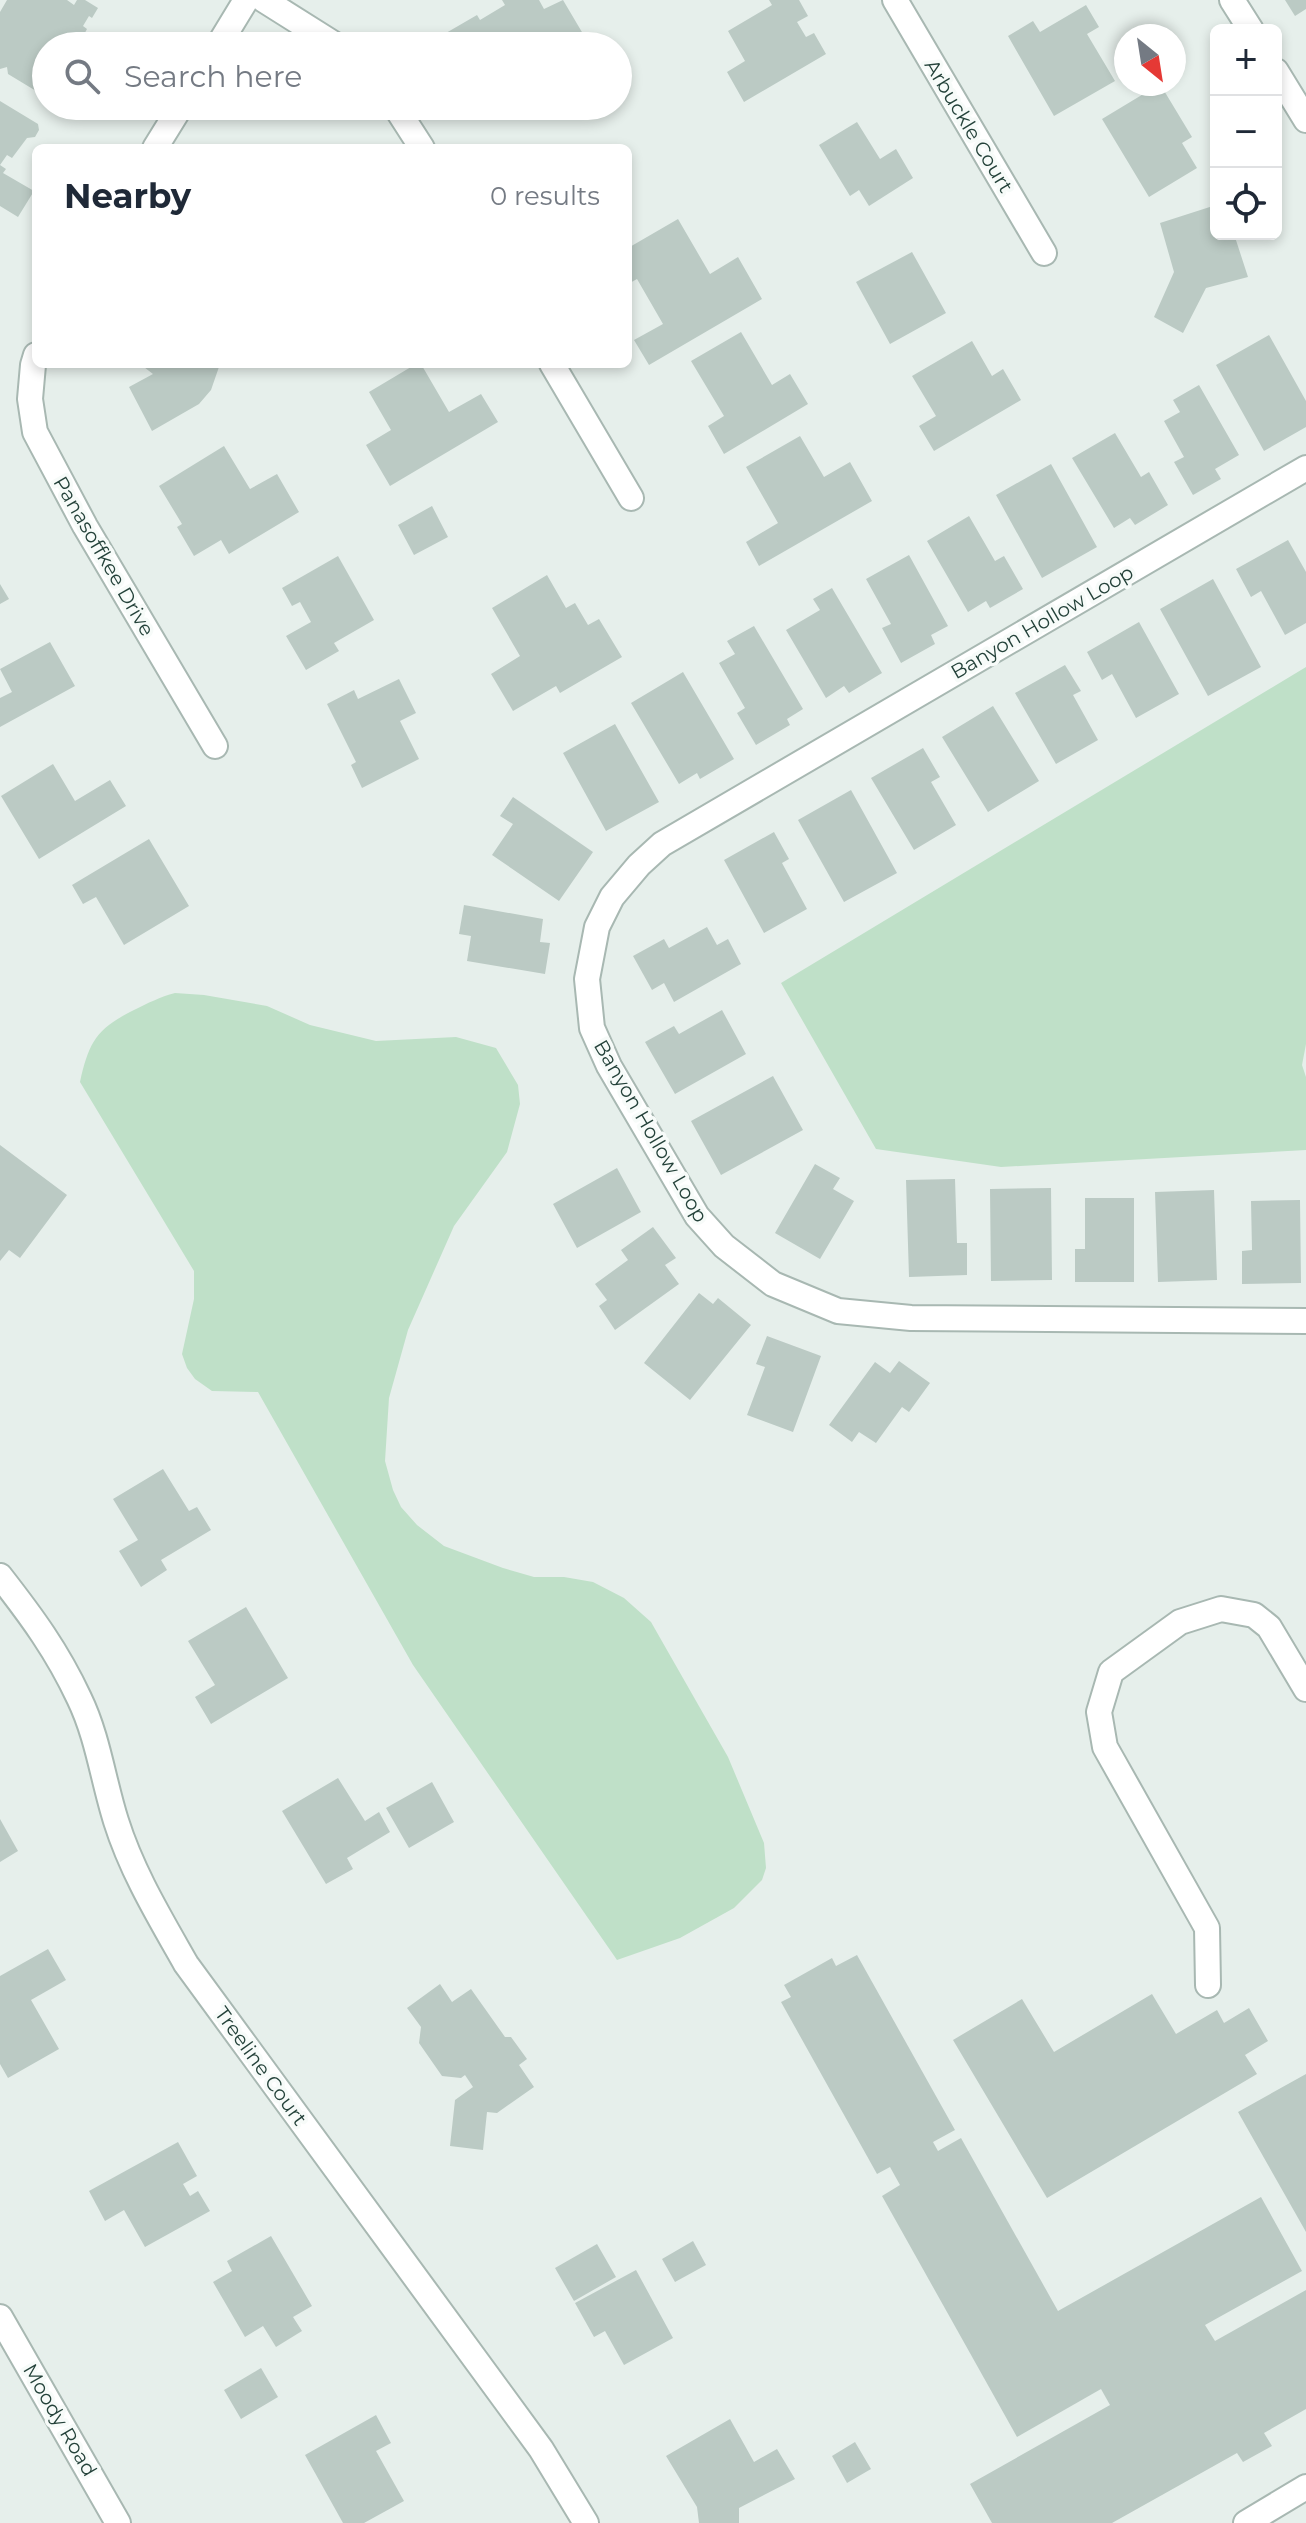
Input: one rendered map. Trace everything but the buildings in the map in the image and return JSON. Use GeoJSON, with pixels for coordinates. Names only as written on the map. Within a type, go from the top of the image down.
{"type":"FeatureCollection","features":[{"type":"Feature","properties":{"kind":"street"},"geometry":{"type":"LineString","coordinates":[[227,32],[246,0]]}},
{"type":"Feature","properties":{"kind":"street"},"geometry":{"type":"LineString","coordinates":[[264,0],[315,32]]}},
{"type":"Feature","properties":{"kind":"street","name":"Arbuckle Court"},"geometry":{"type":"LineString","coordinates":[[895,0],[1044,253]]}},
{"type":"Feature","properties":{"kind":"street"},"geometry":{"type":"LineString","coordinates":[[1232,0],[1247,24]]}},
{"type":"Feature","properties":{"kind":"street"},"geometry":{"type":"LineString","coordinates":[[1282,81],[1306,120]]}},
{"type":"Feature","properties":{"kind":"street"},"geometry":{"type":"LineString","coordinates":[[157,144],[172,120]]}},
{"type":"Feature","properties":{"kind":"street"},"geometry":{"type":"LineString","coordinates":[[404,120],[419,144]]}},
{"type":"Feature","properties":{"kind":"street","name":"Panasoffkee Drive"},"geometry":{"type":"LineString","coordinates":[[33,368],[30,399],[35,432],[85,526],[215,746]]}},
{"type":"Feature","properties":{"kind":"street"},"geometry":{"type":"LineString","coordinates":[[554,368],[631,498]]}},
{"type":"Feature","properties":{"kind":"street","name":"Banyon Hollow Loop"},"geometry":{"type":"LineString","coordinates":[[1306,468],[662,844],[612,897],[597,927],[587,979],[592,1028],[609,1066],[697,1216],[724,1246],[773,1284],[838,1311],[911,1318],[1306,1321]]}},
{"type":"Feature","properties":{"kind":"street","name":"Treeline Court"},"geometry":{"type":"LineString","coordinates":[[0,1576],[43,1630],[81,1702],[99,1752],[116,1821],[127,1851],[154,1908],[186,1964],[541,2449],[586,2523]]}},
{"type":"Feature","properties":{"kind":"street"},"geometry":{"type":"LineString","coordinates":[[1208,1985],[1207,1928],[1105,1747],[1099,1712],[1111,1672],[1180,1622],[1221,1609],[1254,1615],[1269,1627],[1306,1689]]}},
{"type":"Feature","properties":{"kind":"street","name":"Moody Road"},"geometry":{"type":"LineString","coordinates":[[0,2317],[118,2523]]}},
{"type":"Feature","properties":{"kind":"street"},"geometry":{"type":"LineString","coordinates":[[1246,2523],[1306,2487]]}},
{"type":"Feature","properties":{"kind":"green space"},"geometry":{"type":"Polygon","coordinates":[[[1306,667],[1306,1044],[1302,1065],[1306,1077],[1306,1150],[1001,1167],[876,1149],[781,983],[1306,667]]]}},
{"type":"Feature","properties":{"kind":"green space"},"geometry":{"type":"Polygon","coordinates":[[[175,993],[267,1006],[310,1025],[376,1041],[456,1037],[496,1048],[518,1085],[520,1104],[507,1152],[454,1226],[408,1330],[389,1398],[385,1461],[393,1490],[401,1507],[417,1525],[444,1546],[534,1577],[564,1577],[593,1582],[624,1598],[651,1622],[728,1757],[764,1843],[766,1868],[762,1880],[734,1908],[680,1938],[617,1960],[413,1665],[258,1392],[212,1391],[195,1379],[187,1368],[182,1354],[194,1299],[194,1271],[80,1082],[91,1047],[103,1031],[134,1010],[175,993]]]}}]}
